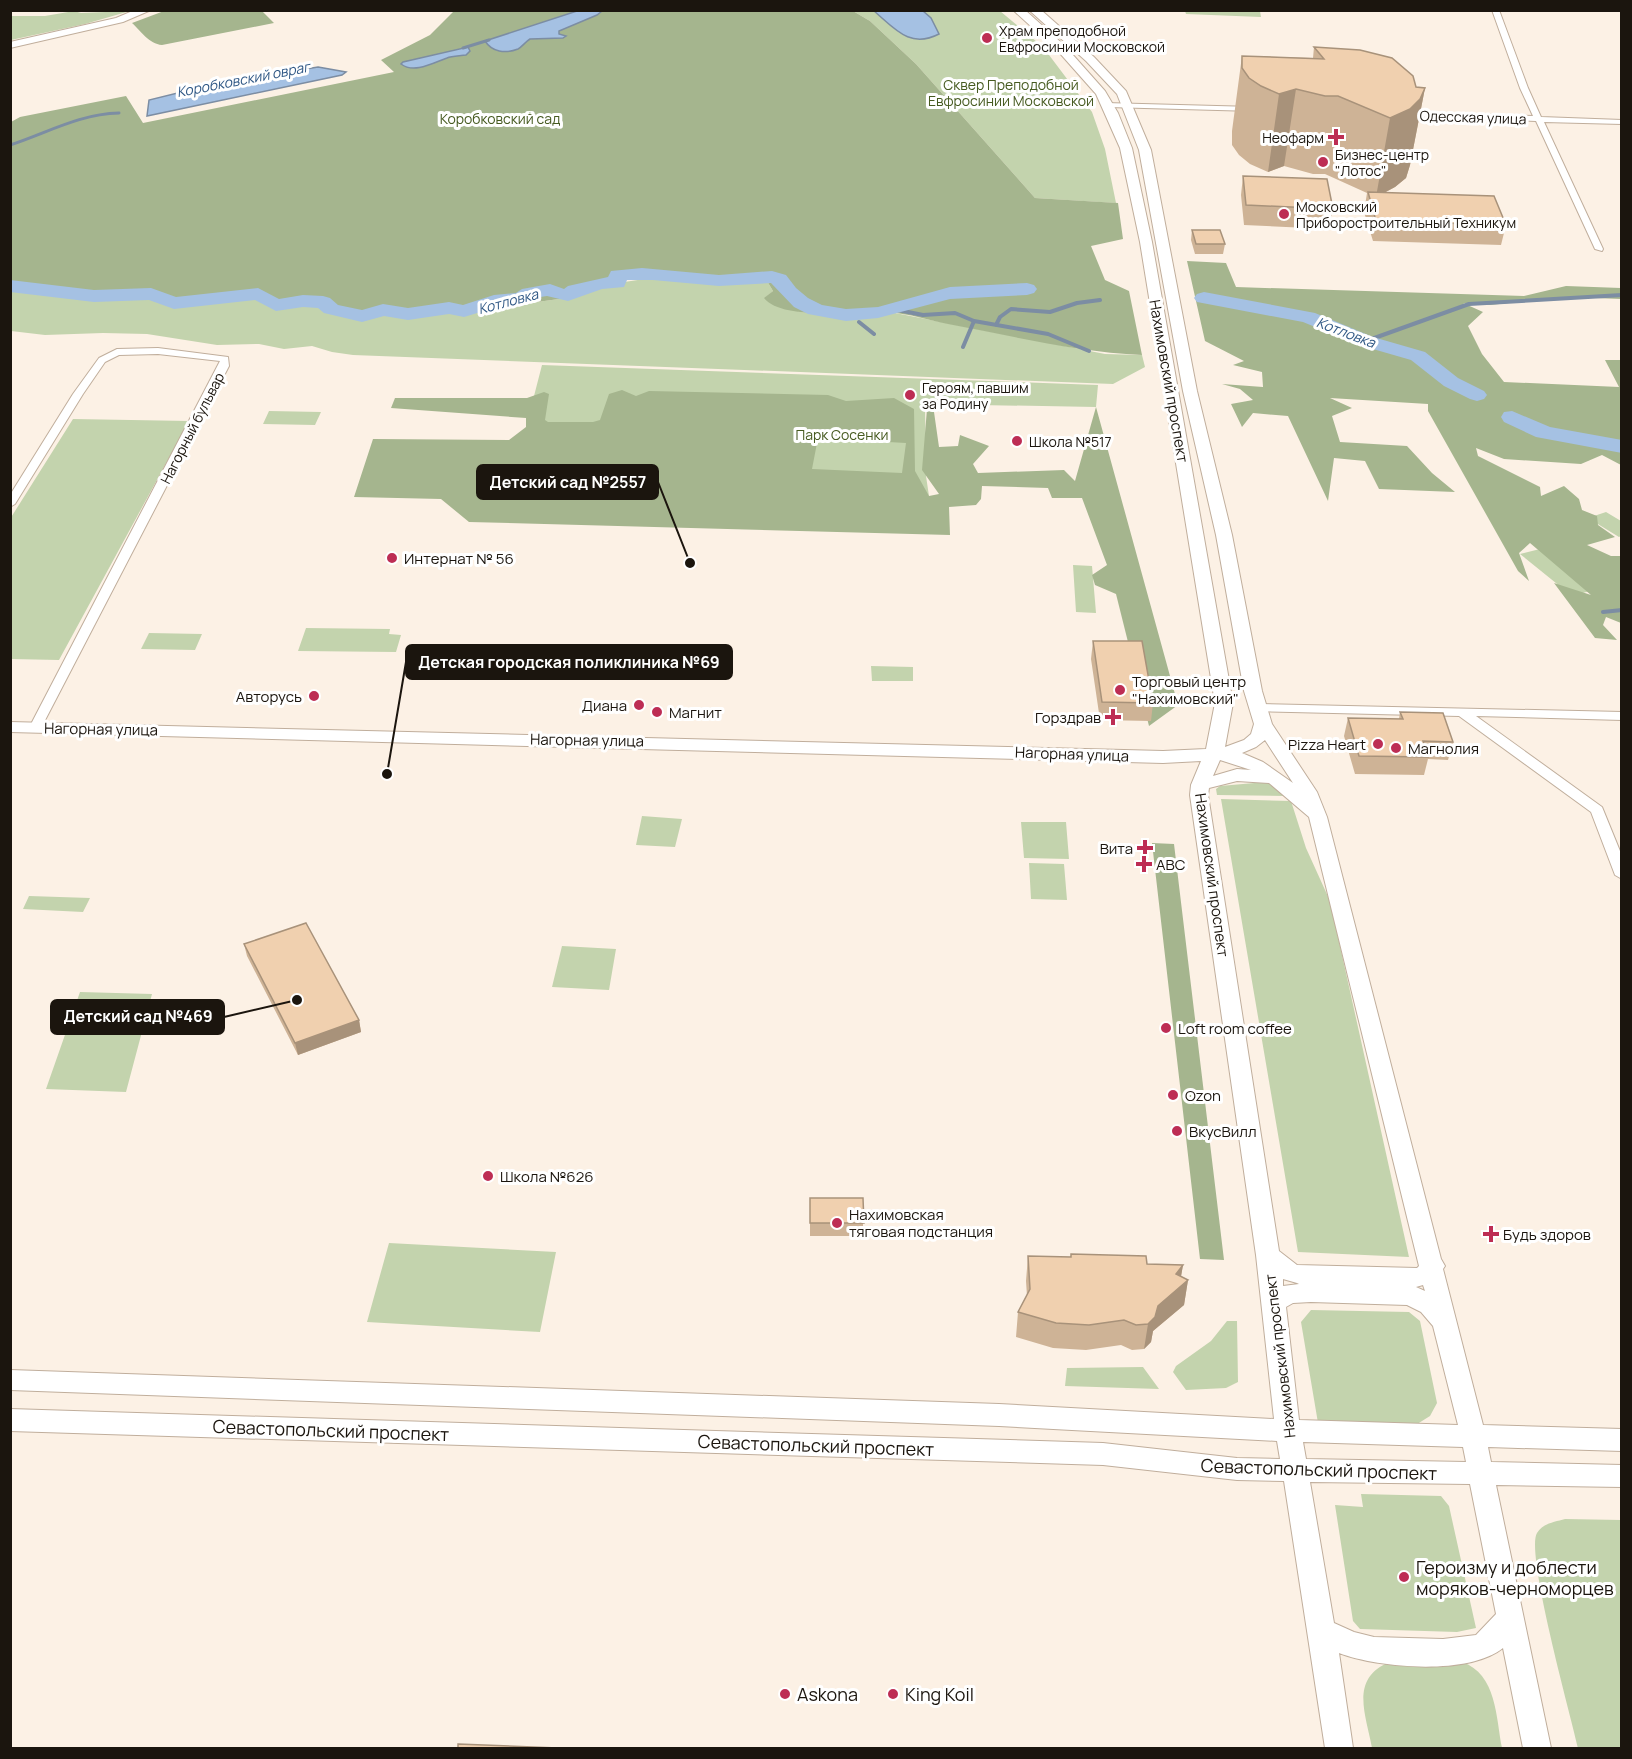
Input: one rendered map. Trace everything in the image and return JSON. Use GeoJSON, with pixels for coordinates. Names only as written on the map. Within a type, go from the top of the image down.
{"type":"FeatureCollection","features":[{"type":"Feature","properties":{"kind":"main road"},"geometry":{"type":"LineString","coordinates":[[10,45],[104,24],[146,10]]}},
{"type":"Feature","properties":{"kind":"main road","name":"Нахимовский проспект"},"geometry":{"type":"LineString","coordinates":[[1018,10],[1061,48],[1101,93],[1108,105],[1126,148],[1146,242],[1174,415],[1216,644],[1224,703],[1214,753],[1200,783],[1199,795],[1268,1255],[1288,1431],[1322,1630],[1339,1749]]}},
{"type":"Feature","properties":{"kind":"main road","name":"Нахимовский проспект"},"geometry":{"type":"LineString","coordinates":[[1034,10],[1090,59],[1122,93],[1145,150],[1190,391],[1224,535],[1252,691],[1261,716],[1313,800],[1318,817],[1433,1266],[1473,1435],[1538,1749]]}},
{"type":"Feature","properties":{"kind":"main road","name":"Нагорная улица"},"geometry":{"type":"LineString","coordinates":[[10,727],[1163,757],[1236,749],[1258,737],[1261,716]]}},
{"type":"Feature","properties":{"kind":"main road"},"geometry":{"type":"LineString","coordinates":[[1163,757],[1207,749],[1216,723],[1223,717]]}},
{"type":"Feature","properties":{"kind":"main road","name":"Нагорная улица"},"geometry":{"type":"LineString","coordinates":[[1214,753],[1226,754],[1247,761],[1278,779]]}},
{"type":"Feature","properties":{"kind":"main road","name":"Нагорная улица"},"geometry":{"type":"LineString","coordinates":[[1163,757],[1184,765],[1200,783]]}},
{"type":"Feature","properties":{"kind":"main road"},"geometry":{"type":"LineString","coordinates":[[1200,783],[1251,774],[1278,779],[1318,817]]}},
{"type":"Feature","properties":{"kind":"main road"},"geometry":{"type":"LineString","coordinates":[[1268,1255],[1285,1270],[1297,1274],[1412,1279],[1425,1275],[1433,1266]]}},
{"type":"Feature","properties":{"kind":"main road"},"geometry":{"type":"LineString","coordinates":[[1274,1302],[1289,1294],[1311,1292],[1411,1295],[1429,1305],[1446,1323]]}},
{"type":"Feature","properties":{"kind":"main road"},"geometry":{"type":"LineString","coordinates":[[10,1380],[988,1414],[1288,1431],[1622,1440]]}},
{"type":"Feature","properties":{"kind":"main road","name":"Севастопольский проспект"},"geometry":{"type":"LineString","coordinates":[[10,1420],[1103,1454],[1238,1469],[1295,1471],[1622,1476]]}},
{"type":"Feature","properties":{"kind":"main road"},"geometry":{"type":"LineString","coordinates":[[1322,1630],[1344,1643],[1367,1649],[1457,1652],[1482,1647],[1499,1635],[1510,1616]]}},
{"type":"Feature","properties":{"kind":"street"},"geometry":{"type":"LineString","coordinates":[[1495,10],[1524,88],[1599,249]]}},
{"type":"Feature","properties":{"kind":"street"},"geometry":{"type":"LineString","coordinates":[[1108,105],[1269,109]]}},
{"type":"Feature","properties":{"kind":"street","name":"Одесская улица"},"geometry":{"type":"LineString","coordinates":[[1395,114],[1622,122]]}},
{"type":"Feature","properties":{"kind":"street","name":"Нагорный бульвар"},"geometry":{"type":"LineString","coordinates":[[10,504],[102,360],[117,352],[158,351],[225,359],[224,366],[35,728]]}},
{"type":"Feature","properties":{"kind":"street"},"geometry":{"type":"LineString","coordinates":[[1261,716],[1463,712],[1622,716]]}},
{"type":"Feature","properties":{"kind":"street"},"geometry":{"type":"LineString","coordinates":[[1463,712],[1597,810],[1622,875]]}},
{"type":"Feature","properties":{"kind":"green space"},"geometry":{"type":"Polygon","coordinates":[[[74,11],[81,13],[130,11],[85,24],[11,40],[11,16],[45,16],[74,11]]]}},
{"type":"Feature","properties":{"kind":"green space"},"geometry":{"type":"Polygon","coordinates":[[[164,11],[262,11],[274,23],[162,45],[149,40],[132,23],[164,11]]]}},
{"type":"Feature","properties":{"kind":"green space","name":"Коробковский сад"},"geometry":{"type":"Polygon","coordinates":[[[454,11],[853,11],[870,21],[916,64],[1035,198],[1118,203],[1123,239],[1091,246],[1105,280],[1129,291],[1142,355],[1093,351],[1045,343],[889,312],[823,313],[788,310],[764,298],[773,291],[767,281],[761,279],[687,281],[651,278],[635,272],[617,275],[616,283],[602,282],[575,289],[559,299],[500,307],[447,307],[407,313],[384,309],[361,315],[336,309],[325,300],[278,304],[259,292],[180,301],[152,294],[95,295],[11,285],[11,122],[20,117],[126,96],[143,123],[394,72],[381,60],[430,35],[454,11]]]}},
{"type":"Feature","properties":{"kind":"green space","name":"Сквер Преподобной Евфросинии Московской"},"geometry":{"type":"Polygon","coordinates":[[[853,11],[1000,11],[1043,47],[1092,112],[1105,149],[1116,203],[1035,198],[916,64],[870,21],[853,11]]]}},
{"type":"Feature","properties":{"kind":"green space"},"geometry":{"type":"Polygon","coordinates":[[[1185,11],[1260,11],[1261,17],[1186,14],[1185,11]]]}},
{"type":"Feature","properties":{"kind":"green space"},"geometry":{"type":"Polygon","coordinates":[[[1187,261],[1226,263],[1236,287],[1524,296],[1566,286],[1621,288],[1621,299],[1569,297],[1490,305],[1463,303],[1483,312],[1468,326],[1482,354],[1504,382],[1619,387],[1605,360],[1621,360],[1621,465],[1602,455],[1581,464],[1504,459],[1476,448],[1478,456],[1540,487],[1541,496],[1564,486],[1579,499],[1582,510],[1597,516],[1598,525],[1615,537],[1587,545],[1611,556],[1621,556],[1621,623],[1606,617],[1603,625],[1617,640],[1595,638],[1554,583],[1591,595],[1530,543],[1519,553],[1529,581],[1518,571],[1428,411],[1428,404],[1330,398],[1352,408],[1332,416],[1340,442],[1407,446],[1432,473],[1455,492],[1379,489],[1365,461],[1334,458],[1328,501],[1288,416],[1253,413],[1242,427],[1231,404],[1253,400],[1240,389],[1222,384],[1263,387],[1262,372],[1233,365],[1244,361],[1205,341],[1187,261]]]}},
{"type":"Feature","properties":{"kind":"green space"},"geometry":{"type":"Polygon","coordinates":[[[651,278],[687,281],[761,279],[767,281],[773,291],[765,298],[800,312],[833,314],[890,312],[1105,354],[1142,355],[1145,367],[1113,384],[353,355],[312,346],[284,349],[259,344],[217,345],[147,334],[45,335],[11,331],[11,285],[95,295],[152,294],[180,301],[259,292],[278,304],[325,300],[336,309],[361,315],[384,309],[407,313],[447,307],[500,307],[559,299],[575,289],[602,282],[611,284],[651,278]]]}},
{"type":"Feature","properties":{"kind":"green space","name":"Парк Сосенки"},"geometry":{"type":"Polygon","coordinates":[[[542,365],[1098,385],[1096,407],[925,404],[926,476],[929,496],[526,427],[542,365]]]}},
{"type":"Feature","properties":{"kind":"green space"},"geometry":{"type":"Polygon","coordinates":[[[622,390],[636,396],[649,391],[828,395],[846,401],[894,398],[914,409],[915,471],[929,496],[939,494],[922,470],[927,409],[934,412],[939,447],[958,446],[960,435],[989,446],[973,464],[978,473],[1064,470],[1075,481],[1096,407],[1178,705],[1149,726],[1116,594],[1095,585],[1092,575],[1107,565],[1082,498],[1052,498],[1048,488],[982,486],[981,499],[976,505],[949,507],[950,535],[469,522],[441,499],[354,497],[373,439],[509,440],[526,427],[526,418],[391,408],[395,398],[527,398],[544,392],[549,394],[545,420],[548,422],[593,422],[600,420],[609,394],[622,390]],[[818,438],[812,469],[902,473],[906,443],[818,438]]]}},
{"type":"Feature","properties":{"kind":"green space"},"geometry":{"type":"Polygon","coordinates":[[[269,411],[321,412],[315,425],[263,424],[269,411]]]}},
{"type":"Feature","properties":{"kind":"green space"},"geometry":{"type":"Polygon","coordinates":[[[73,419],[189,421],[59,660],[11,659],[10,519],[73,419]]]}},
{"type":"Feature","properties":{"kind":"green space"},"geometry":{"type":"Polygon","coordinates":[[[1606,512],[1621,521],[1621,536],[1619,537],[1588,518],[1606,512]]]}},
{"type":"Feature","properties":{"kind":"green space"},"geometry":{"type":"Polygon","coordinates":[[[1552,546],[1604,587],[1572,596],[1520,554],[1552,546]]]}},
{"type":"Feature","properties":{"kind":"green space"},"geometry":{"type":"Polygon","coordinates":[[[1073,565],[1092,566],[1096,613],[1076,612],[1073,565]]]}},
{"type":"Feature","properties":{"kind":"green space"},"geometry":{"type":"Polygon","coordinates":[[[306,628],[390,629],[389,634],[401,635],[396,652],[298,651],[306,628]]]}},
{"type":"Feature","properties":{"kind":"green space"},"geometry":{"type":"Polygon","coordinates":[[[149,633],[202,634],[195,650],[141,649],[149,633]]]}},
{"type":"Feature","properties":{"kind":"green space"},"geometry":{"type":"Polygon","coordinates":[[[871,666],[913,667],[913,681],[872,681],[871,666]]]}},
{"type":"Feature","properties":{"kind":"green space"},"geometry":{"type":"Polygon","coordinates":[[[1266,782],[1273,784],[1286,796],[1217,795],[1216,789],[1220,786],[1266,782]]]}},
{"type":"Feature","properties":{"kind":"green space"},"geometry":{"type":"Polygon","coordinates":[[[1221,799],[1291,801],[1306,848],[1330,901],[1409,1257],[1298,1252],[1221,799]]]}},
{"type":"Feature","properties":{"kind":"green space"},"geometry":{"type":"Polygon","coordinates":[[[642,816],[682,819],[675,847],[636,845],[642,816]]]}},
{"type":"Feature","properties":{"kind":"green space"},"geometry":{"type":"Polygon","coordinates":[[[1021,822],[1066,822],[1069,859],[1024,858],[1021,822]]]}},
{"type":"Feature","properties":{"kind":"green space"},"geometry":{"type":"Polygon","coordinates":[[[1152,843],[1174,844],[1224,1260],[1200,1259],[1152,843]]]}},
{"type":"Feature","properties":{"kind":"green space"},"geometry":{"type":"Polygon","coordinates":[[[1029,863],[1064,864],[1067,900],[1031,899],[1029,863]]]}},
{"type":"Feature","properties":{"kind":"green space"},"geometry":{"type":"Polygon","coordinates":[[[29,896],[90,898],[83,912],[23,909],[29,896]]]}},
{"type":"Feature","properties":{"kind":"green space"},"geometry":{"type":"Polygon","coordinates":[[[562,946],[616,949],[609,990],[552,987],[562,946]]]}},
{"type":"Feature","properties":{"kind":"green space"},"geometry":{"type":"Polygon","coordinates":[[[80,992],[152,994],[126,1092],[46,1089],[80,992]]]}},
{"type":"Feature","properties":{"kind":"green space"},"geometry":{"type":"Polygon","coordinates":[[[389,1243],[556,1252],[540,1332],[367,1322],[389,1243]]]}},
{"type":"Feature","properties":{"kind":"green space"},"geometry":{"type":"Polygon","coordinates":[[[1311,1310],[1409,1312],[1420,1321],[1437,1403],[1430,1416],[1414,1426],[1318,1423],[1301,1322],[1311,1310]]]}},
{"type":"Feature","properties":{"kind":"green space"},"geometry":{"type":"Polygon","coordinates":[[[1227,1321],[1237,1321],[1238,1382],[1226,1388],[1186,1390],[1173,1372],[1176,1366],[1211,1341],[1227,1321]]]}},
{"type":"Feature","properties":{"kind":"green space"},"geometry":{"type":"Polygon","coordinates":[[[1143,1367],[1159,1389],[1065,1386],[1067,1368],[1143,1367]]]}},
{"type":"Feature","properties":{"kind":"green space"},"geometry":{"type":"Polygon","coordinates":[[[1361,1494],[1441,1496],[1449,1506],[1476,1628],[1457,1632],[1360,1629],[1353,1621],[1335,1505],[1363,1507],[1361,1494]]]}},
{"type":"Feature","properties":{"kind":"green space"},"geometry":{"type":"Polygon","coordinates":[[[1565,1519],[1621,1520],[1621,1748],[1578,1748],[1559,1671],[1537,1570],[1535,1546],[1537,1533],[1543,1527],[1565,1519]]]}},
{"type":"Feature","properties":{"kind":"green space"},"geometry":{"type":"Polygon","coordinates":[[[1390,1662],[1462,1662],[1474,1668],[1482,1676],[1493,1698],[1502,1748],[1372,1748],[1364,1711],[1365,1688],[1369,1678],[1377,1669],[1390,1662]]]}},
{"type":"Feature","properties":{"kind":"water"},"geometry":{"type":"Polygon","coordinates":[[[580,10],[602,11],[559,31],[559,34],[566,36],[563,38],[530,39],[518,49],[508,51],[495,50],[485,41],[580,10]]]}},
{"type":"Feature","properties":{"kind":"water"},"geometry":{"type":"Polygon","coordinates":[[[874,11],[923,11],[931,18],[939,34],[929,38],[911,38],[896,30],[874,11]]]}},
{"type":"Feature","properties":{"kind":"water"},"geometry":{"type":"Polygon","coordinates":[[[468,47],[470,51],[466,55],[449,57],[424,67],[412,68],[401,64],[403,62],[468,47]]]}},
{"type":"Feature","properties":{"kind":"water"},"geometry":{"type":"Polygon","coordinates":[[[318,67],[346,72],[342,75],[147,116],[149,100],[206,86],[318,67]]]}},
{"type":"Feature","properties":{"kind":"building"},"geometry":{"type":"Polygon","coordinates":[[[1314,47],[1360,50],[1392,58],[1413,76],[1416,87],[1425,88],[1420,99],[1410,109],[1390,118],[1338,96],[1325,96],[1296,89],[1279,94],[1249,78],[1242,68],[1242,56],[1324,59],[1314,47]]]}},
{"type":"Feature","properties":{"kind":"building"},"geometry":{"type":"Polygon","coordinates":[[[1243,176],[1327,179],[1333,209],[1246,205],[1243,176]]]}},
{"type":"Feature","properties":{"kind":"building"},"geometry":{"type":"Polygon","coordinates":[[[1368,192],[1494,196],[1506,225],[1376,221],[1368,192]]]}},
{"type":"Feature","properties":{"kind":"building"},"geometry":{"type":"Polygon","coordinates":[[[1192,230],[1220,230],[1225,244],[1196,244],[1192,230]]]}},
{"type":"Feature","properties":{"kind":"building","name":"Торговый центр \"Нахимовский\""},"geometry":{"type":"Polygon","coordinates":[[[1093,641],[1142,641],[1153,703],[1102,702],[1093,641]]]}},
{"type":"Feature","properties":{"kind":"building"},"geometry":{"type":"Polygon","coordinates":[[[1400,712],[1443,713],[1453,742],[1423,741],[1428,757],[1359,756],[1348,718],[1403,719],[1400,712]]]}},
{"type":"Feature","properties":{"kind":"building"},"geometry":{"type":"Polygon","coordinates":[[[306,923],[359,1020],[295,1043],[244,944],[306,923]]]}},
{"type":"Feature","properties":{"kind":"building"},"geometry":{"type":"Polygon","coordinates":[[[810,1198],[863,1198],[864,1223],[810,1223],[810,1198]]]}},
{"type":"Feature","properties":{"kind":"building"},"geometry":{"type":"Polygon","coordinates":[[[1071,1254],[1146,1256],[1147,1264],[1183,1265],[1176,1274],[1188,1280],[1158,1306],[1155,1317],[1148,1324],[1136,1325],[1124,1320],[1089,1325],[1056,1323],[1018,1312],[1030,1289],[1028,1256],[1071,1257],[1071,1254]]]}},
{"type":"Feature","properties":{"kind":"building"},"geometry":{"type":"Polygon","coordinates":[[[458,1744],[583,1749],[458,1749],[458,1744]]]}},
{"type":"Feature","properties":{"kind":"waterway","name":"Коробковский овраг"},"geometry":{"type":"LineString","coordinates":[[463,48],[489,40]]}},
{"type":"Feature","properties":{"kind":"waterway","name":"Коробковский овраг"},"geometry":{"type":"LineString","coordinates":[[10,145],[77,120],[119,113]]}},
{"type":"Feature","properties":{"kind":"waterway","name":"Котловка"},"geometry":{"type":"LineString","coordinates":[[10,286],[94,296],[151,294],[174,303],[258,294],[276,305],[303,301],[323,302],[331,309],[362,316],[383,310],[408,314],[449,308],[464,311],[494,301],[521,298],[529,293],[550,290],[560,295],[568,295],[575,290],[602,283],[617,283],[618,275],[630,274],[719,280],[772,277],[779,279],[789,293],[801,303],[830,314],[846,315],[878,313],[950,293],[1027,289]]}},
{"type":"Feature","properties":{"kind":"waterway"},"geometry":{"type":"LineString","coordinates":[[1366,341],[1469,304],[1622,295]]}},
{"type":"Feature","properties":{"kind":"waterway","name":"Котловка"},"geometry":{"type":"LineString","coordinates":[[1204,298],[1308,317],[1366,341],[1418,356],[1451,382],[1477,395]]}},
{"type":"Feature","properties":{"kind":"waterway"},"geometry":{"type":"LineString","coordinates":[[996,325],[1000,317],[1011,309],[1050,312],[1077,303],[1100,300]]}},
{"type":"Feature","properties":{"kind":"waterway"},"geometry":{"type":"LineString","coordinates":[[893,309],[923,315],[955,313],[974,321]]}},
{"type":"Feature","properties":{"kind":"waterway"},"geometry":{"type":"LineString","coordinates":[[963,347],[974,321]]}},
{"type":"Feature","properties":{"kind":"waterway"},"geometry":{"type":"LineString","coordinates":[[974,321],[996,325]]}},
{"type":"Feature","properties":{"kind":"waterway"},"geometry":{"type":"LineString","coordinates":[[859,322],[874,334]]}},
{"type":"Feature","properties":{"kind":"waterway"},"geometry":{"type":"LineString","coordinates":[[996,325],[1048,334],[1089,351]]}},
{"type":"Feature","properties":{"kind":"waterway","name":"Котловка"},"geometry":{"type":"LineString","coordinates":[[1512,417],[1544,432],[1622,447]]}},
{"type":"Feature","properties":{"kind":"waterway"},"geometry":{"type":"LineString","coordinates":[[1603,612],[1622,610]]}},
{"type":"Feature","properties":{"kind":"place","name":"Храм преподобной Евфросинии Московской"},"geometry":{"type":"Point","coordinates":[987,38]}},
{"type":"Feature","properties":{"kind":"place","name":"Неофарм"},"geometry":{"type":"Point","coordinates":[1336,137]}},
{"type":"Feature","properties":{"kind":"place","name":"Бизнес-центр \"Лотос\""},"geometry":{"type":"Point","coordinates":[1323,162]}},
{"type":"Feature","properties":{"kind":"place","name":"Московский Приборостроительный Техникум"},"geometry":{"type":"Point","coordinates":[1284,214]}},
{"type":"Feature","properties":{"kind":"place","name":"Героям, павшим за Родину"},"geometry":{"type":"Point","coordinates":[910,395]}},
{"type":"Feature","properties":{"kind":"place","name":"Школа №517"},"geometry":{"type":"Point","coordinates":[1017,441]}},
{"type":"Feature","properties":{"kind":"place","name":"Интернат № 56"},"geometry":{"type":"Point","coordinates":[392,558]}},
{"type":"Feature","properties":{"kind":"place","name":"Детский сад №2557"},"geometry":{"type":"Point","coordinates":[690,563]}},
{"type":"Feature","properties":{"kind":"place","name":"Торговый центр \"Нахимовский\""},"geometry":{"type":"Point","coordinates":[1120,690]}},
{"type":"Feature","properties":{"kind":"place","name":"Авторусь"},"geometry":{"type":"Point","coordinates":[314,696]}},
{"type":"Feature","properties":{"kind":"place","name":"Диана"},"geometry":{"type":"Point","coordinates":[639,705]}},
{"type":"Feature","properties":{"kind":"place","name":"Магнит"},"geometry":{"type":"Point","coordinates":[657,712]}},
{"type":"Feature","properties":{"kind":"place","name":"Горздрав"},"geometry":{"type":"Point","coordinates":[1113,717]}},
{"type":"Feature","properties":{"kind":"place","name":"Pizza Heart"},"geometry":{"type":"Point","coordinates":[1378,744]}},
{"type":"Feature","properties":{"kind":"place","name":"Магнолия"},"geometry":{"type":"Point","coordinates":[1396,748]}},
{"type":"Feature","properties":{"kind":"place","name":"Детская городская поликлиника №69"},"geometry":{"type":"Point","coordinates":[387,774]}},
{"type":"Feature","properties":{"kind":"place","name":"Вита"},"geometry":{"type":"Point","coordinates":[1145,848]}},
{"type":"Feature","properties":{"kind":"place","name":"ABC"},"geometry":{"type":"Point","coordinates":[1144,864]}},
{"type":"Feature","properties":{"kind":"place","name":"Детский сад №469"},"geometry":{"type":"Point","coordinates":[297,1000]}},
{"type":"Feature","properties":{"kind":"place","name":"Loft room coffee"},"geometry":{"type":"Point","coordinates":[1166,1028]}},
{"type":"Feature","properties":{"kind":"place","name":"Ozon"},"geometry":{"type":"Point","coordinates":[1173,1095]}},
{"type":"Feature","properties":{"kind":"place","name":"ВкусВилл"},"geometry":{"type":"Point","coordinates":[1177,1131]}},
{"type":"Feature","properties":{"kind":"place","name":"Школа №626"},"geometry":{"type":"Point","coordinates":[488,1176]}},
{"type":"Feature","properties":{"kind":"place","name":"Нахимовская тяговая подстанция"},"geometry":{"type":"Point","coordinates":[837,1223]}},
{"type":"Feature","properties":{"kind":"place","name":"Будь здоров"},"geometry":{"type":"Point","coordinates":[1491,1234]}},
{"type":"Feature","properties":{"kind":"place","name":"Героизму и доблести моряков-черноморцев"},"geometry":{"type":"Point","coordinates":[1404,1577]}},
{"type":"Feature","properties":{"kind":"place","name":"Askona"},"geometry":{"type":"Point","coordinates":[785,1694]}},
{"type":"Feature","properties":{"kind":"place","name":"King Koil"},"geometry":{"type":"Point","coordinates":[893,1694]}}]}
